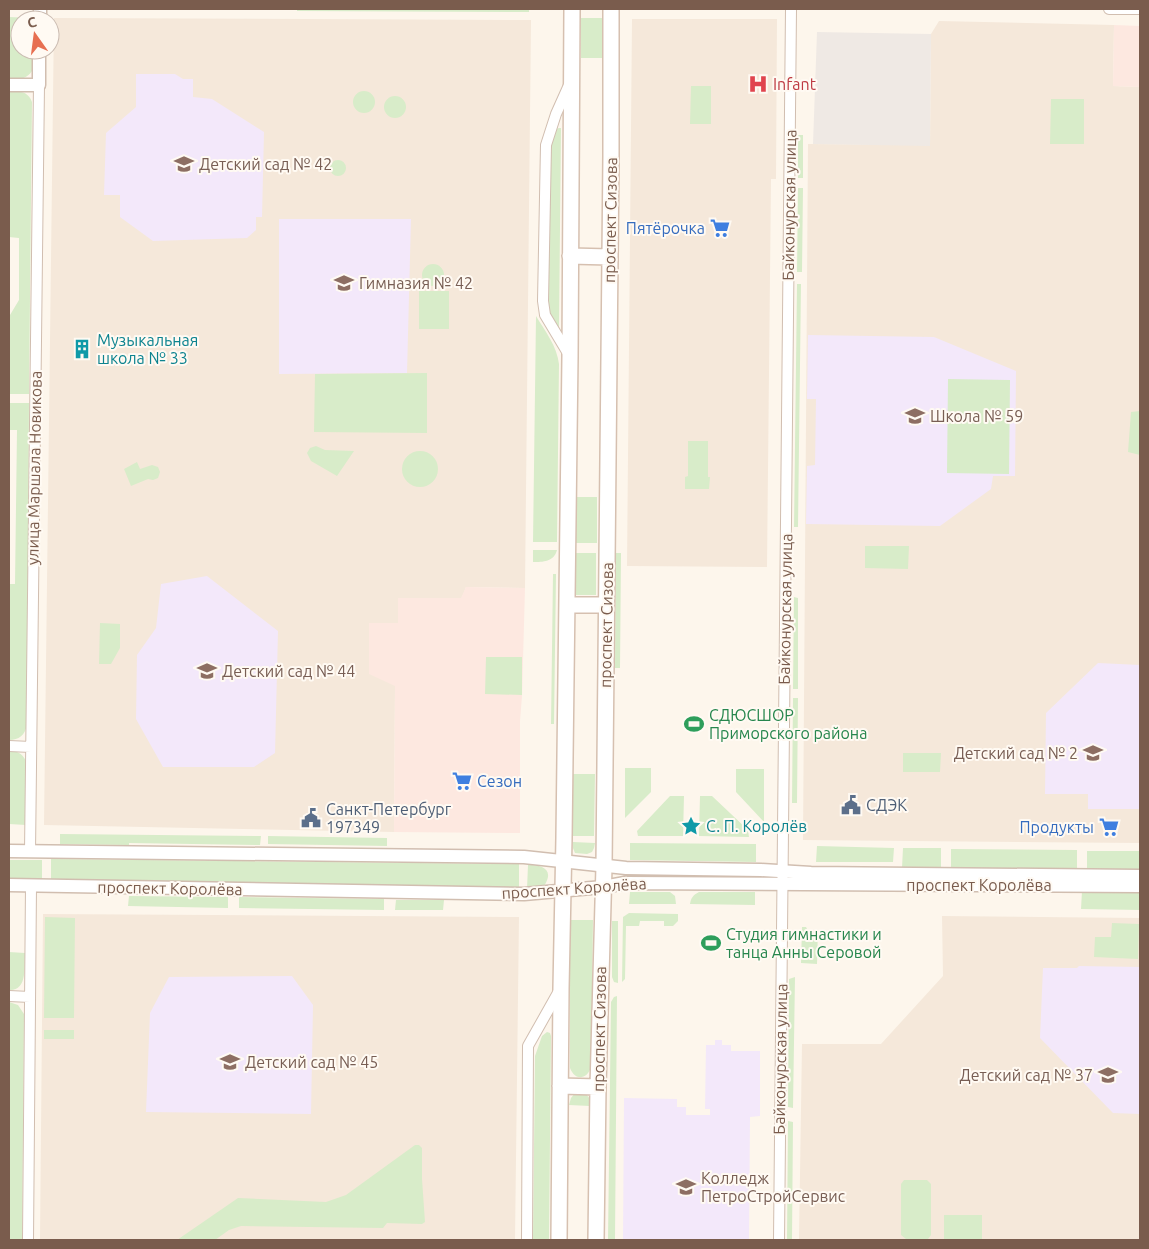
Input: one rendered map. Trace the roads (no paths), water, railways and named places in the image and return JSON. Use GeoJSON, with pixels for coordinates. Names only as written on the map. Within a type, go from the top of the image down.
{"type":"FeatureCollection","features":[{"type":"Feature","properties":{"kind":"main road"},"geometry":{"type":"LineString","coordinates":[[559,1240],[570,357],[572,9]]}},
{"type":"Feature","properties":{"kind":"main road","name":"проспект Сизова"},"geometry":{"type":"LineString","coordinates":[[596,1240],[604,866],[611,9]]}},
{"type":"Feature","properties":{"kind":"main road"},"geometry":{"type":"LineString","coordinates":[[570,256],[610,257]]}},
{"type":"Feature","properties":{"kind":"main road"},"geometry":{"type":"LineString","coordinates":[[567,605],[606,605]]}},
{"type":"Feature","properties":{"kind":"main road"},"geometry":{"type":"LineString","coordinates":[[560,1086],[598,1087]]}},
{"type":"Feature","properties":{"kind":"street","name":"Байконурская улица"},"geometry":{"type":"LineString","coordinates":[[779,1240],[791,9]]}},
{"type":"Feature","properties":{"kind":"street"},"geometry":{"type":"LineString","coordinates":[[1109,9],[1140,9]]}},
{"type":"Feature","properties":{"kind":"street","name":"улица Маршала Новикова"},"geometry":{"type":"LineString","coordinates":[[30,852],[39,60]]}},
{"type":"Feature","properties":{"kind":"street"},"geometry":{"type":"LineString","coordinates":[[570,357],[545,315],[543,301],[546,145],[556,114],[572,80]]}},
{"type":"Feature","properties":{"kind":"street"},"geometry":{"type":"LineString","coordinates":[[9,85],[39,85]]}},
{"type":"Feature","properties":{"kind":"street"},"geometry":{"type":"LineString","coordinates":[[9,746],[31,747]]}},
{"type":"Feature","properties":{"kind":"street","name":"проспект Королёва"},"geometry":{"type":"LineString","coordinates":[[9,851],[524,857],[626,868],[761,870],[782,877],[811,873],[1140,876]]}},
{"type":"Feature","properties":{"kind":"street","name":"проспект Королёва"},"geometry":{"type":"LineString","coordinates":[[9,886],[524,894],[603,887],[625,883],[782,877],[1140,886]]}},
{"type":"Feature","properties":{"kind":"street"},"geometry":{"type":"LineString","coordinates":[[28,1240],[31,886]]}},
{"type":"Feature","properties":{"kind":"street"},"geometry":{"type":"LineString","coordinates":[[527,1240],[528,1046],[561,988]]}},
{"type":"Feature","properties":{"kind":"street"},"geometry":{"type":"LineString","coordinates":[[9,996],[30,997]]}},
{"type":"Feature","properties":{"kind":"place","name":"Infant"},"geometry":{"type":"Point","coordinates":[758,84]}},
{"type":"Feature","properties":{"kind":"place","name":"Детский сад № 42"},"geometry":{"type":"Point","coordinates":[184,164]}},
{"type":"Feature","properties":{"kind":"place","name":"Пятёрочка"},"geometry":{"type":"Point","coordinates":[720,228]}},
{"type":"Feature","properties":{"kind":"place","name":"Гимназия № 42"},"geometry":{"type":"Point","coordinates":[344,283]}},
{"type":"Feature","properties":{"kind":"place","name":"Музыкальная школа № 33"},"geometry":{"type":"Point","coordinates":[82,349]}},
{"type":"Feature","properties":{"kind":"place","name":"Школа № 59"},"geometry":{"type":"Point","coordinates":[915,416]}},
{"type":"Feature","properties":{"kind":"place","name":"Детский сад № 44"},"geometry":{"type":"Point","coordinates":[207,671]}},
{"type":"Feature","properties":{"kind":"place","name":"СДЮСШОР Приморского района"},"geometry":{"type":"Point","coordinates":[694,724]}},
{"type":"Feature","properties":{"kind":"place","name":"Детский сад № 2"},"geometry":{"type":"Point","coordinates":[1093,753]}},
{"type":"Feature","properties":{"kind":"place","name":"Сезон"},"geometry":{"type":"Point","coordinates":[462,781]}},
{"type":"Feature","properties":{"kind":"place","name":"СДЭК"},"geometry":{"type":"Point","coordinates":[851,805]}},
{"type":"Feature","properties":{"kind":"place","name":"Санкт-Петербург 197349"},"geometry":{"type":"Point","coordinates":[311,818]}},
{"type":"Feature","properties":{"kind":"place","name":"С. П. Королёв"},"geometry":{"type":"Point","coordinates":[691,826]}},
{"type":"Feature","properties":{"kind":"place","name":"Продукты"},"geometry":{"type":"Point","coordinates":[1109,827]}},
{"type":"Feature","properties":{"kind":"place","name":"Студия гимнастики и танца Анны Серовой"},"geometry":{"type":"Point","coordinates":[711,943]}},
{"type":"Feature","properties":{"kind":"place","name":"Детский сад № 45"},"geometry":{"type":"Point","coordinates":[230,1062]}},
{"type":"Feature","properties":{"kind":"place","name":"Детский сад № 37"},"geometry":{"type":"Point","coordinates":[1108,1075]}},
{"type":"Feature","properties":{"kind":"place","name":"Колледж ПетроСтройСервис"},"geometry":{"type":"Point","coordinates":[686,1187]}}]}
